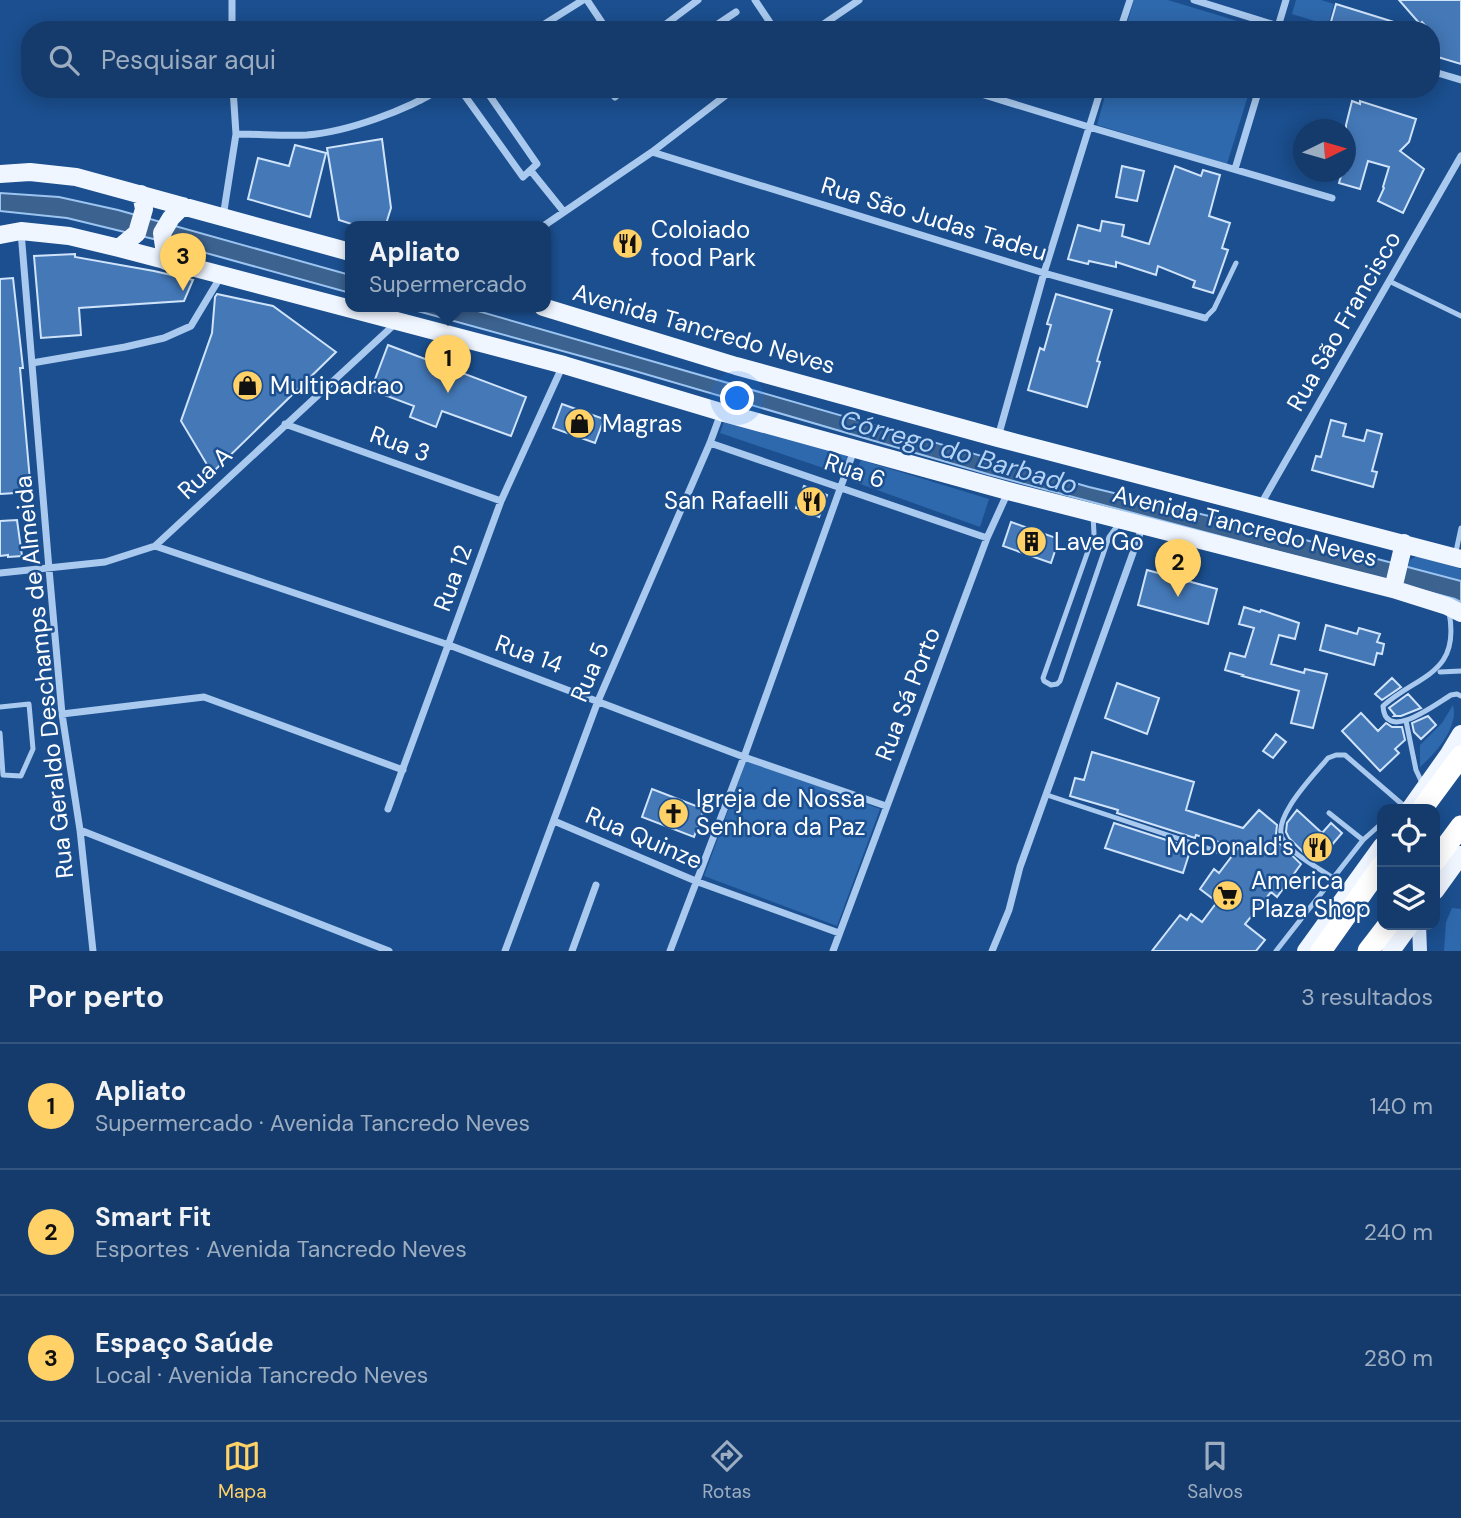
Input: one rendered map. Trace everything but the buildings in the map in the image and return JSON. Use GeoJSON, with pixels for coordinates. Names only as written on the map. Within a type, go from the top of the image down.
{"type":"FeatureCollection","features":[{"type":"Feature","properties":{"kind":"highway"},"geometry":{"type":"LineString","coordinates":[[1412,804],[1461,756]]}},
{"type":"Feature","properties":{"kind":"highway"},"geometry":{"type":"LineString","coordinates":[[1440,854],[1461,826]]}},
{"type":"Feature","properties":{"kind":"highway"},"geometry":{"type":"LineString","coordinates":[[1321,951],[1381,867]]}},
{"type":"Feature","properties":{"kind":"highway"},"geometry":{"type":"LineString","coordinates":[[1368,951],[1384,930]]}},
{"type":"Feature","properties":{"kind":"main road"},"geometry":{"type":"LineString","coordinates":[[0,174],[30,172],[76,177],[143,202],[172,219],[223,217],[345,251]]}},
{"type":"Feature","properties":{"kind":"main road"},"geometry":{"type":"LineString","coordinates":[[119,248],[138,233],[143,202]]}},
{"type":"Feature","properties":{"kind":"main road"},"geometry":{"type":"LineString","coordinates":[[166,261],[172,219]]}},
{"type":"Feature","properties":{"kind":"main road","name":"Avenida Tancredo Neves"},"geometry":{"type":"LineString","coordinates":[[0,235],[21,231],[69,236],[345,308]]}},
{"type":"Feature","properties":{"kind":"main road","name":"Avenida Tancredo Neves"},"geometry":{"type":"LineString","coordinates":[[551,309],[736,366],[998,438],[1261,506],[1403,548],[1458,558]]}},
{"type":"Feature","properties":{"kind":"main road","name":"Avenida Tancredo Neves"},"geometry":{"type":"LineString","coordinates":[[362,312],[564,365],[721,412],[1008,491],[1394,585],[1454,609]]}},
{"type":"Feature","properties":{"kind":"main road"},"geometry":{"type":"LineString","coordinates":[[1394,585],[1403,548]]}},
{"type":"Feature","properties":{"kind":"main road"},"geometry":{"type":"LineString","coordinates":[[1412,804],[1461,734]]}},
{"type":"Feature","properties":{"kind":"main road"},"geometry":{"type":"LineString","coordinates":[[1306,951],[1377,853]]}},
{"type":"Feature","properties":{"kind":"main road"},"geometry":{"type":"LineString","coordinates":[[1440,884],[1461,855]]}},
{"type":"Feature","properties":{"kind":"main road"},"geometry":{"type":"LineString","coordinates":[[1391,951],[1406,930]]}},
{"type":"Feature","properties":{"kind":"street"},"geometry":{"type":"LineString","coordinates":[[232,0],[232,21]]}},
{"type":"Feature","properties":{"kind":"street"},"geometry":{"type":"LineString","coordinates":[[551,21],[585,0],[600,21]]}},
{"type":"Feature","properties":{"kind":"street"},"geometry":{"type":"LineString","coordinates":[[669,21],[698,0]]}},
{"type":"Feature","properties":{"kind":"street"},"geometry":{"type":"LineString","coordinates":[[755,0],[769,21]]}},
{"type":"Feature","properties":{"kind":"street"},"geometry":{"type":"LineString","coordinates":[[828,21],[859,0]]}},
{"type":"Feature","properties":{"kind":"street"},"geometry":{"type":"LineString","coordinates":[[1123,21],[1130,0]]}},
{"type":"Feature","properties":{"kind":"street"},"geometry":{"type":"LineString","coordinates":[[1194,0],[1256,21]]}},
{"type":"Feature","properties":{"kind":"street"},"geometry":{"type":"LineString","coordinates":[[1279,21],[1286,0]]}},
{"type":"Feature","properties":{"kind":"street"},"geometry":{"type":"LineString","coordinates":[[722,21],[736,12]]}},
{"type":"Feature","properties":{"kind":"street"},"geometry":{"type":"LineString","coordinates":[[1440,74],[1461,80]]}},
{"type":"Feature","properties":{"kind":"street"},"geometry":{"type":"LineString","coordinates":[[223,217],[236,134],[234,98]]}},
{"type":"Feature","properties":{"kind":"street"},"geometry":{"type":"LineString","coordinates":[[236,134],[308,135],[345,129],[427,98]]}},
{"type":"Feature","properties":{"kind":"street"},"geometry":{"type":"LineString","coordinates":[[466,98],[523,177],[537,164],[491,98]]}},
{"type":"Feature","properties":{"kind":"street"},"geometry":{"type":"LineString","coordinates":[[551,221],[652,152],[722,98]]}},
{"type":"Feature","properties":{"kind":"street"},"geometry":{"type":"LineString","coordinates":[[994,98],[1332,198]]}},
{"type":"Feature","properties":{"kind":"street"},"geometry":{"type":"LineString","coordinates":[[998,438],[1044,273],[1098,98]]}},
{"type":"Feature","properties":{"kind":"street"},"geometry":{"type":"LineString","coordinates":[[1235,169],[1256,98]]}},
{"type":"Feature","properties":{"kind":"street","name":"Rua São Judas Tadeu"},"geometry":{"type":"LineString","coordinates":[[652,152],[1044,273],[1205,318]]}},
{"type":"Feature","properties":{"kind":"street","name":"Rua São Francisco"},"geometry":{"type":"LineString","coordinates":[[1261,506],[1461,156]]}},
{"type":"Feature","properties":{"kind":"street"},"geometry":{"type":"LineString","coordinates":[[531,171],[564,212]]}},
{"type":"Feature","properties":{"kind":"street","name":"Rua Geraldo Deschamps de Almeida"},"geometry":{"type":"LineString","coordinates":[[21,231],[62,714],[80,830],[93,951]]}},
{"type":"Feature","properties":{"kind":"street"},"geometry":{"type":"LineString","coordinates":[[32,363],[164,338],[191,326],[222,276]]}},
{"type":"Feature","properties":{"kind":"street","name":"Rua A"},"geometry":{"type":"LineString","coordinates":[[0,573],[105,562],[155,546],[397,321]]}},
{"type":"Feature","properties":{"kind":"street","name":"Rua 12"},"geometry":{"type":"LineString","coordinates":[[388,809],[501,501],[564,365]]}},
{"type":"Feature","properties":{"kind":"street","name":"Rua 5"},"geometry":{"type":"LineString","coordinates":[[505,951],[598,701],[721,412]]}},
{"type":"Feature","properties":{"kind":"street","name":"Rua 3"},"geometry":{"type":"LineString","coordinates":[[285,424],[501,501]]}},
{"type":"Feature","properties":{"kind":"street","name":"Rua 6"},"geometry":{"type":"LineString","coordinates":[[710,443],[987,538]]}},
{"type":"Feature","properties":{"kind":"street"},"geometry":{"type":"LineString","coordinates":[[670,951],[744,757],[854,449]]}},
{"type":"Feature","properties":{"kind":"street","name":"Rua Sá Porto"},"geometry":{"type":"LineString","coordinates":[[832,951],[987,538],[1008,491]]}},
{"type":"Feature","properties":{"kind":"street"},"geometry":{"type":"LineString","coordinates":[[992,951],[1009,910],[1020,867],[1143,525]]}},
{"type":"Feature","properties":{"kind":"street","name":"Rua 14"},"geometry":{"type":"LineString","coordinates":[[155,546],[449,645],[744,757],[886,806]]}},
{"type":"Feature","properties":{"kind":"street"},"geometry":{"type":"LineString","coordinates":[[62,714],[204,697],[403,770]]}},
{"type":"Feature","properties":{"kind":"street","name":"Rua Quinze"},"geometry":{"type":"LineString","coordinates":[[554,821],[698,882],[839,933]]}},
{"type":"Feature","properties":{"kind":"street"},"geometry":{"type":"LineString","coordinates":[[80,830],[389,951]]}},
{"type":"Feature","properties":{"kind":"street"},"geometry":{"type":"LineString","coordinates":[[572,951],[596,885]]}},
{"type":"Feature","properties":{"kind":"street"},"geometry":{"type":"LineString","coordinates":[[1419,930],[1420,951]]}},
{"type":"Feature","properties":{"kind":"lane"},"geometry":{"type":"LineString","coordinates":[[419,98],[421,102]]}},
{"type":"Feature","properties":{"kind":"lane"},"geometry":{"type":"LineString","coordinates":[[1205,318],[1214,309],[1236,263]]}},
{"type":"Feature","properties":{"kind":"lane"},"geometry":{"type":"LineString","coordinates":[[1389,281],[1461,316]]}},
{"type":"Feature","properties":{"kind":"lane"},"geometry":{"type":"LineString","coordinates":[[1092,512],[1094,534],[1042,678],[1051,685],[1060,681],[1109,537],[1123,520]]}},
{"type":"Feature","properties":{"kind":"lane"},"geometry":{"type":"LineString","coordinates":[[1458,558],[1461,528]]}},
{"type":"Feature","properties":{"kind":"lane"},"geometry":{"type":"LineString","coordinates":[[1454,609],[1455,632],[1448,660],[1439,671],[1395,696],[1383,706],[1384,712],[1387,718],[1393,721],[1406,720],[1417,717],[1451,695],[1461,696]]}},
{"type":"Feature","properties":{"kind":"lane"},"geometry":{"type":"LineString","coordinates":[[1439,671],[1461,671]]}},
{"type":"Feature","properties":{"kind":"lane"},"geometry":{"type":"LineString","coordinates":[[0,707],[29,704],[33,749],[21,776],[3,775],[0,733]]}},
{"type":"Feature","properties":{"kind":"lane"},"geometry":{"type":"LineString","coordinates":[[1333,878],[1287,845],[1282,839],[1280,827],[1289,808],[1328,758],[1336,754],[1345,755],[1412,804],[1416,770],[1406,720]]}},
{"type":"Feature","properties":{"kind":"lane"},"geometry":{"type":"LineString","coordinates":[[1046,795],[1222,853]]}},
{"type":"Feature","properties":{"kind":"lane"},"geometry":{"type":"LineString","coordinates":[[1329,813],[1363,840]]}},
{"type":"Feature","properties":{"kind":"lane"},"geometry":{"type":"LineString","coordinates":[[1276,951],[1363,840],[1377,827]]}},
{"type":"Feature","properties":{"kind":"shaded area"},"geometry":{"type":"Polygon","coordinates":[[[1134,0],[1168,0],[1237,21],[1128,21],[1134,0]]]}},
{"type":"Feature","properties":{"kind":"shaded area"},"geometry":{"type":"Polygon","coordinates":[[[1296,0],[1321,0],[1334,4],[1329,21],[1315,21],[1292,14],[1296,0]]]}},
{"type":"Feature","properties":{"kind":"shaded area"},"geometry":{"type":"Polygon","coordinates":[[[1104,98],[1247,98],[1227,164],[1097,125],[1104,98]]]}},
{"type":"Feature","properties":{"kind":"shaded area"},"geometry":{"type":"Polygon","coordinates":[[[725,419],[850,451],[841,474],[720,433],[725,419]]]}},
{"type":"Feature","properties":{"kind":"shaded area"},"geometry":{"type":"Polygon","coordinates":[[[861,460],[989,499],[980,527],[852,481],[861,460]]]}},
{"type":"Feature","properties":{"kind":"shaded area"},"geometry":{"type":"Polygon","coordinates":[[[1417,556],[1461,569],[1461,581],[1418,570],[1413,587],[1455,599],[1461,602],[1461,609],[1401,586],[1410,560],[1417,556]]]}},
{"type":"Feature","properties":{"kind":"shaded area"},"geometry":{"type":"Polygon","coordinates":[[[1453,705],[1453,722],[1445,739],[1420,767],[1420,745],[1442,723],[1453,705]]]}},
{"type":"Feature","properties":{"kind":"shaded area"},"geometry":{"type":"Polygon","coordinates":[[[747,759],[880,809],[837,926],[704,876],[747,759]]]}},
{"type":"Feature","properties":{"kind":"shaded area"},"geometry":{"type":"Polygon","coordinates":[[[1452,908],[1461,909],[1461,951],[1444,951],[1446,922],[1452,908]]]}},
{"type":"Feature","properties":{"kind":"water"},"geometry":{"type":"Polygon","coordinates":[[[0,193],[59,197],[118,210],[345,274],[345,292],[170,243],[67,218],[0,211],[0,193]]]}},
{"type":"Feature","properties":{"kind":"water","name":"Córrego do Barbado"},"geometry":{"type":"Polygon","coordinates":[[[421,312],[481,312],[1089,487],[1461,581],[1461,602],[991,475],[421,312]]]}},
{"type":"Feature","properties":{"kind":"place","name":"Coloiado food Park"},"geometry":{"type":"Point","coordinates":[628,244]}},
{"type":"Feature","properties":{"kind":"place","name":"Espaço Saúde"},"geometry":{"type":"Point","coordinates":[183,291]}},
{"type":"Feature","properties":{"kind":"place","name":"Multipadrao"},"geometry":{"type":"Point","coordinates":[247,386]}},
{"type":"Feature","properties":{"kind":"place","name":"Apliato"},"geometry":{"type":"Point","coordinates":[448,393]}},
{"type":"Feature","properties":{"kind":"place","name":"Magras"},"geometry":{"type":"Point","coordinates":[579,424]}},
{"type":"Feature","properties":{"kind":"place","name":"San Rafaelli"},"geometry":{"type":"Point","coordinates":[812,501]}},
{"type":"Feature","properties":{"kind":"place","name":"Lave Go"},"geometry":{"type":"Point","coordinates":[1031,542]}},
{"type":"Feature","properties":{"kind":"place","name":"Smart Fit"},"geometry":{"type":"Point","coordinates":[1178,597]}},
{"type":"Feature","properties":{"kind":"place","name":"Igreja de Nossa Senhora da Paz"},"geometry":{"type":"Point","coordinates":[673,813]}},
{"type":"Feature","properties":{"kind":"place","name":"McDonald's"},"geometry":{"type":"Point","coordinates":[1317,847]}},
{"type":"Feature","properties":{"kind":"place","name":"America Plaza Shop"},"geometry":{"type":"Point","coordinates":[1228,895]}}]}
